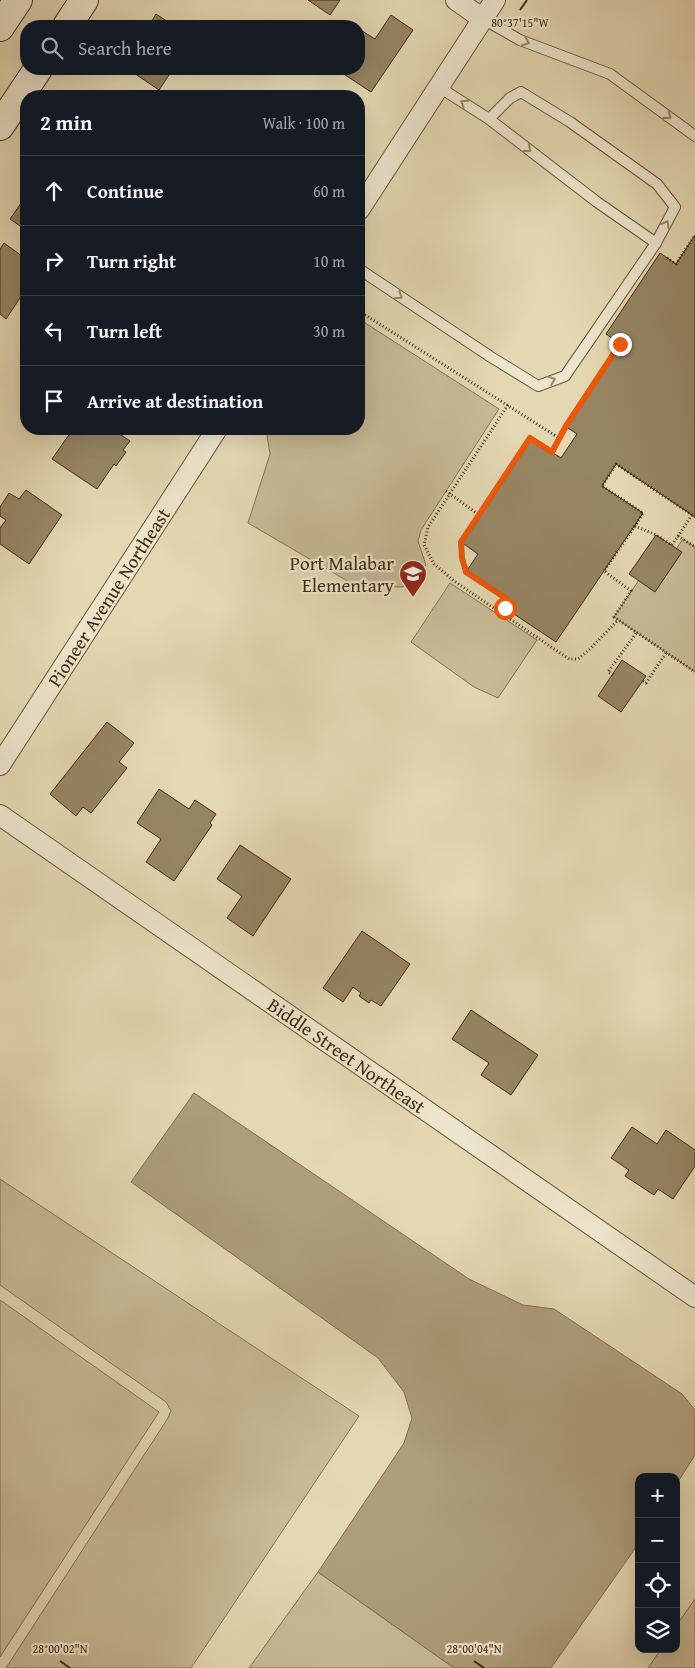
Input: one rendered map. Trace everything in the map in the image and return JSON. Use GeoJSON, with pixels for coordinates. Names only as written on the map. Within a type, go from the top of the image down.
{"type":"FeatureCollection","features":[{"type":"Feature","properties":{"kind":"main road"},"geometry":{"type":"LineString","coordinates":[[0,27],[18,0]]}},
{"type":"Feature","properties":{"kind":"main road"},"geometry":{"type":"LineString","coordinates":[[71,20],[84,0]]}},
{"type":"Feature","properties":{"kind":"main road"},"geometry":{"type":"LineString","coordinates":[[24,90],[34,75]]}},
{"type":"Feature","properties":{"kind":"main road"},"geometry":{"type":"LineString","coordinates":[[0,126],[20,96]]}},
{"type":"Feature","properties":{"kind":"street"},"geometry":{"type":"LineString","coordinates":[[456,0],[483,19]]}},
{"type":"Feature","properties":{"kind":"street"},"geometry":{"type":"LineString","coordinates":[[365,201],[495,0]]}},
{"type":"Feature","properties":{"kind":"street","name":"Pioneer Avenue Northeast"},"geometry":{"type":"LineString","coordinates":[[0,764],[213,435]]}},
{"type":"Feature","properties":{"kind":"street","name":"Biddle Street Northeast"},"geometry":{"type":"LineString","coordinates":[[0,815],[695,1297]]}},
{"type":"Feature","properties":{"kind":"lane"},"geometry":{"type":"LineString","coordinates":[[483,19],[520,40],[610,74],[695,136]]}},
{"type":"Feature","properties":{"kind":"lane"},"geometry":{"type":"LineString","coordinates":[[439,86],[489,119],[597,202],[656,243]]}},
{"type":"Feature","properties":{"kind":"lane"},"geometry":{"type":"LineString","coordinates":[[365,273],[538,386],[565,376],[656,243],[675,208],[658,184],[570,122],[521,92],[510,98],[489,119]]}},
{"type":"Feature","properties":{"kind":"path"},"geometry":{"type":"LineString","coordinates":[[660,253],[676,264],[695,235]]}},
{"type":"Feature","properties":{"kind":"path"},"geometry":{"type":"LineString","coordinates":[[365,315],[559,438]]}},
{"type":"Feature","properties":{"kind":"path"},"geometry":{"type":"LineString","coordinates":[[502,614],[510,601],[466,572],[462,558],[461,542],[530,438],[552,452],[559,438],[620,344],[606,334]]}},
{"type":"Feature","properties":{"kind":"path"},"geometry":{"type":"LineString","coordinates":[[508,405],[428,527],[424,545],[434,564],[454,580],[569,659],[578,659],[618,620]]}},
{"type":"Feature","properties":{"kind":"path"},"geometry":{"type":"LineString","coordinates":[[476,445],[480,448]]}},
{"type":"Feature","properties":{"kind":"path"},"geometry":{"type":"LineString","coordinates":[[634,526],[656,534],[672,545],[694,516],[616,464],[602,486],[643,513],[634,526],[604,571],[631,591],[614,617],[695,672]]}},
{"type":"Feature","properties":{"kind":"path"},"geometry":{"type":"LineString","coordinates":[[446,491],[479,515]]}},
{"type":"Feature","properties":{"kind":"path"},"geometry":{"type":"LineString","coordinates":[[678,536],[695,547]]}},
{"type":"Feature","properties":{"kind":"path"},"geometry":{"type":"LineString","coordinates":[[612,675],[608,672],[636,632]]}},
{"type":"Feature","properties":{"kind":"path"},"geometry":{"type":"LineString","coordinates":[[643,680],[646,683],[666,653]]}},
{"type":"Feature","properties":{"kind":"shaded area"},"geometry":{"type":"Polygon","coordinates":[[[365,323],[499,409],[421,530],[418,541],[426,565],[403,587],[356,586],[248,523],[270,454],[267,435],[365,435],[365,323]]]}},
{"type":"Feature","properties":{"kind":"shaded area"},"geometry":{"type":"Polygon","coordinates":[[[683,539],[695,547],[695,672],[614,617],[639,580],[676,549],[683,539]]]}},
{"type":"Feature","properties":{"kind":"shaded area"},"geometry":{"type":"Polygon","coordinates":[[[450,583],[537,640],[498,698],[474,687],[411,642],[450,583]]]}},
{"type":"Feature","properties":{"kind":"shaded area"},"geometry":{"type":"Polygon","coordinates":[[[194,1093],[469,1279],[523,1305],[554,1309],[682,1394],[695,1410],[695,1455],[680,1479],[680,1473],[635,1473],[635,1549],[551,1668],[454,1668],[318,1572],[404,1443],[412,1418],[404,1392],[378,1358],[131,1182],[194,1093]]]}},
{"type":"Feature","properties":{"kind":"shaded area"},"geometry":{"type":"Polygon","coordinates":[[[0,1179],[359,1416],[191,1668],[6,1668],[171,1411],[166,1402],[0,1285],[0,1179]]]}},
{"type":"Feature","properties":{"kind":"shaded area"},"geometry":{"type":"Polygon","coordinates":[[[0,1300],[159,1412],[0,1657],[0,1300]]]}},
{"type":"Feature","properties":{"kind":"shaded area"},"geometry":{"type":"Polygon","coordinates":[[[318,1572],[454,1668],[249,1668],[318,1572]]]}},
{"type":"Feature","properties":{"kind":"shaded area"},"geometry":{"type":"Polygon","coordinates":[[[695,1599],[695,1668],[648,1668],[658,1653],[680,1653],[680,1620],[695,1599]]]}},
{"type":"Feature","properties":{"kind":"building"},"geometry":{"type":"Polygon","coordinates":[[[308,0],[340,0],[330,15],[308,0]]]}},
{"type":"Feature","properties":{"kind":"building"},"geometry":{"type":"Polygon","coordinates":[[[156,14],[165,20],[152,20],[156,14]]]}},
{"type":"Feature","properties":{"kind":"building"},"geometry":{"type":"Polygon","coordinates":[[[391,15],[413,30],[371,92],[345,75],[365,75],[365,33],[375,39],[391,15]]]}},
{"type":"Feature","properties":{"kind":"building"},"geometry":{"type":"Polygon","coordinates":[[[137,75],[169,75],[159,90],[137,75]]]}},
{"type":"Feature","properties":{"kind":"building"},"geometry":{"type":"Polygon","coordinates":[[[20,205],[20,226],[10,219],[20,205]]]}},
{"type":"Feature","properties":{"kind":"building"},"geometry":{"type":"Polygon","coordinates":[[[695,235],[695,517],[616,464],[602,486],[643,513],[556,642],[505,608],[509,601],[466,572],[478,554],[461,542],[530,438],[561,458],[577,434],[565,426],[620,344],[606,334],[660,253],[676,264],[695,235]]]}},
{"type":"Feature","properties":{"kind":"building"},"geometry":{"type":"Polygon","coordinates":[[[4,243],[20,255],[20,298],[6,319],[0,314],[0,249],[4,243]]]}},
{"type":"Feature","properties":{"kind":"building"},"geometry":{"type":"Polygon","coordinates":[[[69,435],[121,435],[130,441],[123,450],[126,452],[116,466],[114,464],[97,489],[52,459],[69,435]]]}},
{"type":"Feature","properties":{"kind":"building"},"geometry":{"type":"Polygon","coordinates":[[[26,490],[62,515],[29,564],[0,544],[0,528],[6,520],[0,516],[0,507],[9,493],[19,499],[26,490]]]}},
{"type":"Feature","properties":{"kind":"building"},"geometry":{"type":"Polygon","coordinates":[[[656,535],[682,552],[655,592],[629,574],[656,535]]]}},
{"type":"Feature","properties":{"kind":"building"},"geometry":{"type":"Polygon","coordinates":[[[622,660],[646,676],[621,712],[598,696],[622,660]]]}},
{"type":"Feature","properties":{"kind":"building"},"geometry":{"type":"Polygon","coordinates":[[[107,722],[134,743],[119,762],[127,768],[91,813],[83,807],[76,816],[50,794],[107,722]]]}},
{"type":"Feature","properties":{"kind":"building"},"geometry":{"type":"Polygon","coordinates":[[[159,789],[189,809],[195,800],[216,814],[210,823],[212,825],[174,881],[146,862],[161,839],[137,823],[159,789]]]}},
{"type":"Feature","properties":{"kind":"building"},"geometry":{"type":"Polygon","coordinates":[[[240,845],[291,879],[253,936],[227,918],[242,896],[217,879],[240,845]]]}},
{"type":"Feature","properties":{"kind":"building"},"geometry":{"type":"Polygon","coordinates":[[[362,931],[410,964],[381,1006],[371,1000],[369,1003],[359,996],[361,993],[353,987],[343,1002],[323,988],[362,931]]]}},
{"type":"Feature","properties":{"kind":"building"},"geometry":{"type":"Polygon","coordinates":[[[471,1010],[538,1055],[511,1095],[481,1075],[489,1063],[452,1039],[471,1010]]]}},
{"type":"Feature","properties":{"kind":"building"},"geometry":{"type":"Polygon","coordinates":[[[632,1127],[657,1144],[666,1130],[695,1150],[695,1166],[673,1199],[658,1189],[654,1195],[625,1176],[629,1170],[611,1158],[632,1127]]]}},
{"type":"Feature","properties":{"kind":"place","name":"Port Malabar Elementary"},"geometry":{"type":"Point","coordinates":[413,598]}},
{"type":"Feature","properties":{"kind":"route"},"geometry":{"type":"LineString","coordinates":[[505,608],[510,601],[466,572],[462,558],[461,542],[530,438],[552,452],[566,426],[620,344]]}}]}
